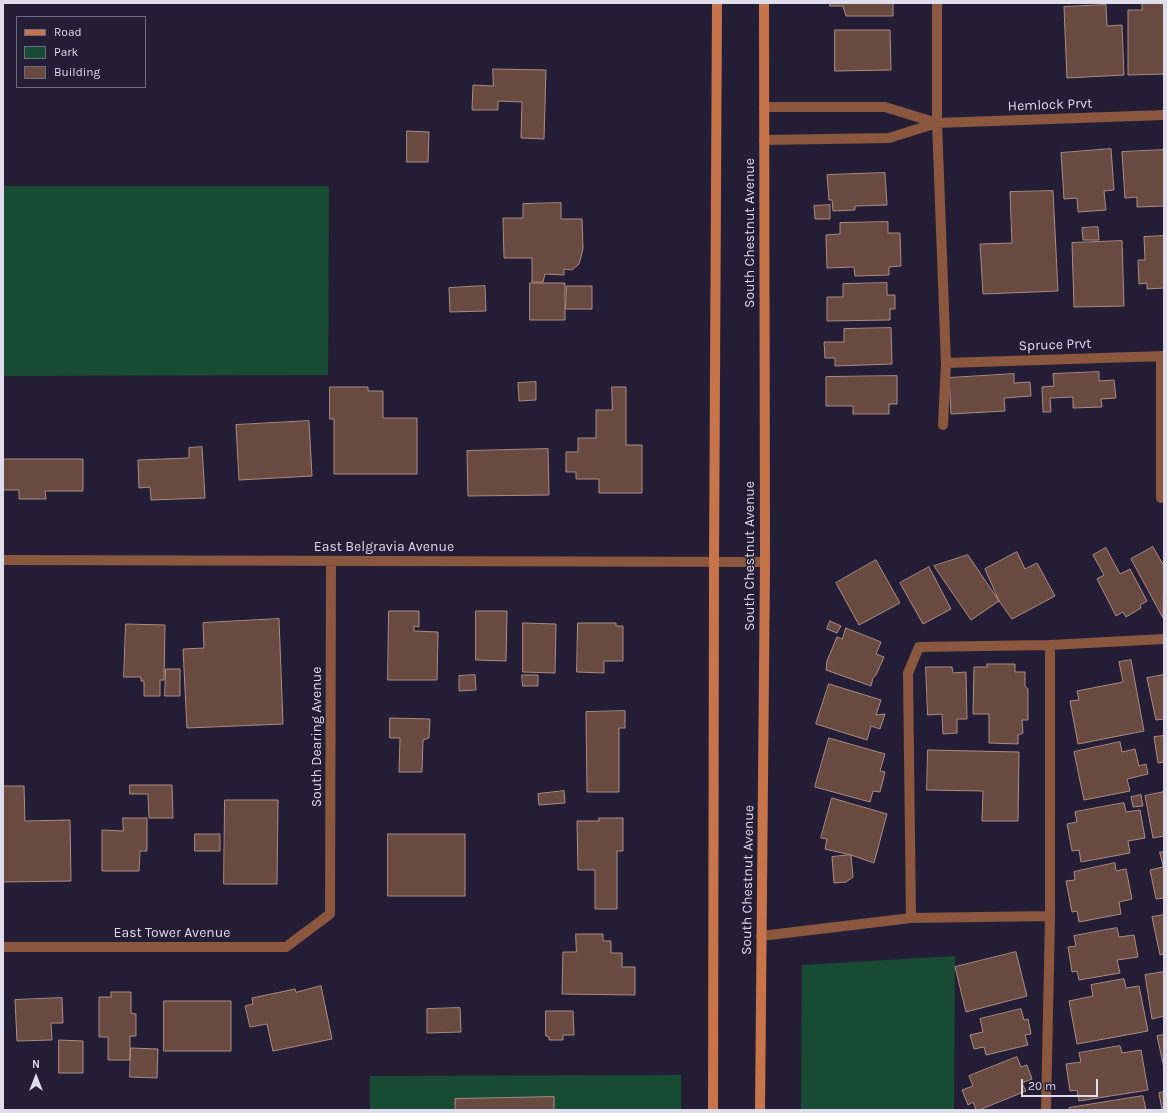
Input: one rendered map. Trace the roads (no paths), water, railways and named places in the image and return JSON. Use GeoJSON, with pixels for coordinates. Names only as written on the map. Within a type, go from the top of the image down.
{"type":"FeatureCollection","features":[{"type":"Feature","properties":{"kind":"main road"},"geometry":{"type":"LineString","coordinates":[[713,1110],[714,562],[718,3]]}},
{"type":"Feature","properties":{"kind":"main road","name":"South Chestnut Avenue"},"geometry":{"type":"LineString","coordinates":[[761,1110],[761,936],[765,562],[764,3]]}},
{"type":"Feature","properties":{"kind":"street"},"geometry":{"type":"LineString","coordinates":[[937,3],[937,124],[946,363],[943,425]]}},
{"type":"Feature","properties":{"kind":"street","name":"Hemlock Prvt"},"geometry":{"type":"LineString","coordinates":[[764,107],[885,107],[937,124]]}},
{"type":"Feature","properties":{"kind":"street","name":"Hemlock Prvt"},"geometry":{"type":"LineString","coordinates":[[764,140],[889,138],[937,124],[1164,115]]}},
{"type":"Feature","properties":{"kind":"street"},"geometry":{"type":"LineString","coordinates":[[1161,498],[1162,356]]}},
{"type":"Feature","properties":{"kind":"street","name":"Spruce Prvt"},"geometry":{"type":"LineString","coordinates":[[946,363],[1162,356]]}},
{"type":"Feature","properties":{"kind":"street","name":"East Belgravia Avenue"},"geometry":{"type":"LineString","coordinates":[[3,560],[765,562]]}},
{"type":"Feature","properties":{"kind":"street","name":"South Dearing Avenue"},"geometry":{"type":"LineString","coordinates":[[330,914],[331,561]]}},
{"type":"Feature","properties":{"kind":"street"},"geometry":{"type":"LineString","coordinates":[[911,918],[908,673],[918,647],[1050,645],[1164,639]]}},
{"type":"Feature","properties":{"kind":"street"},"geometry":{"type":"LineString","coordinates":[[1046,1110],[1050,916],[1050,645]]}},
{"type":"Feature","properties":{"kind":"street","name":"East Tower Avenue"},"geometry":{"type":"LineString","coordinates":[[3,946],[286,946],[330,914]]}},
{"type":"Feature","properties":{"kind":"street"},"geometry":{"type":"LineString","coordinates":[[761,936],[911,918],[1050,916]]}}]}
